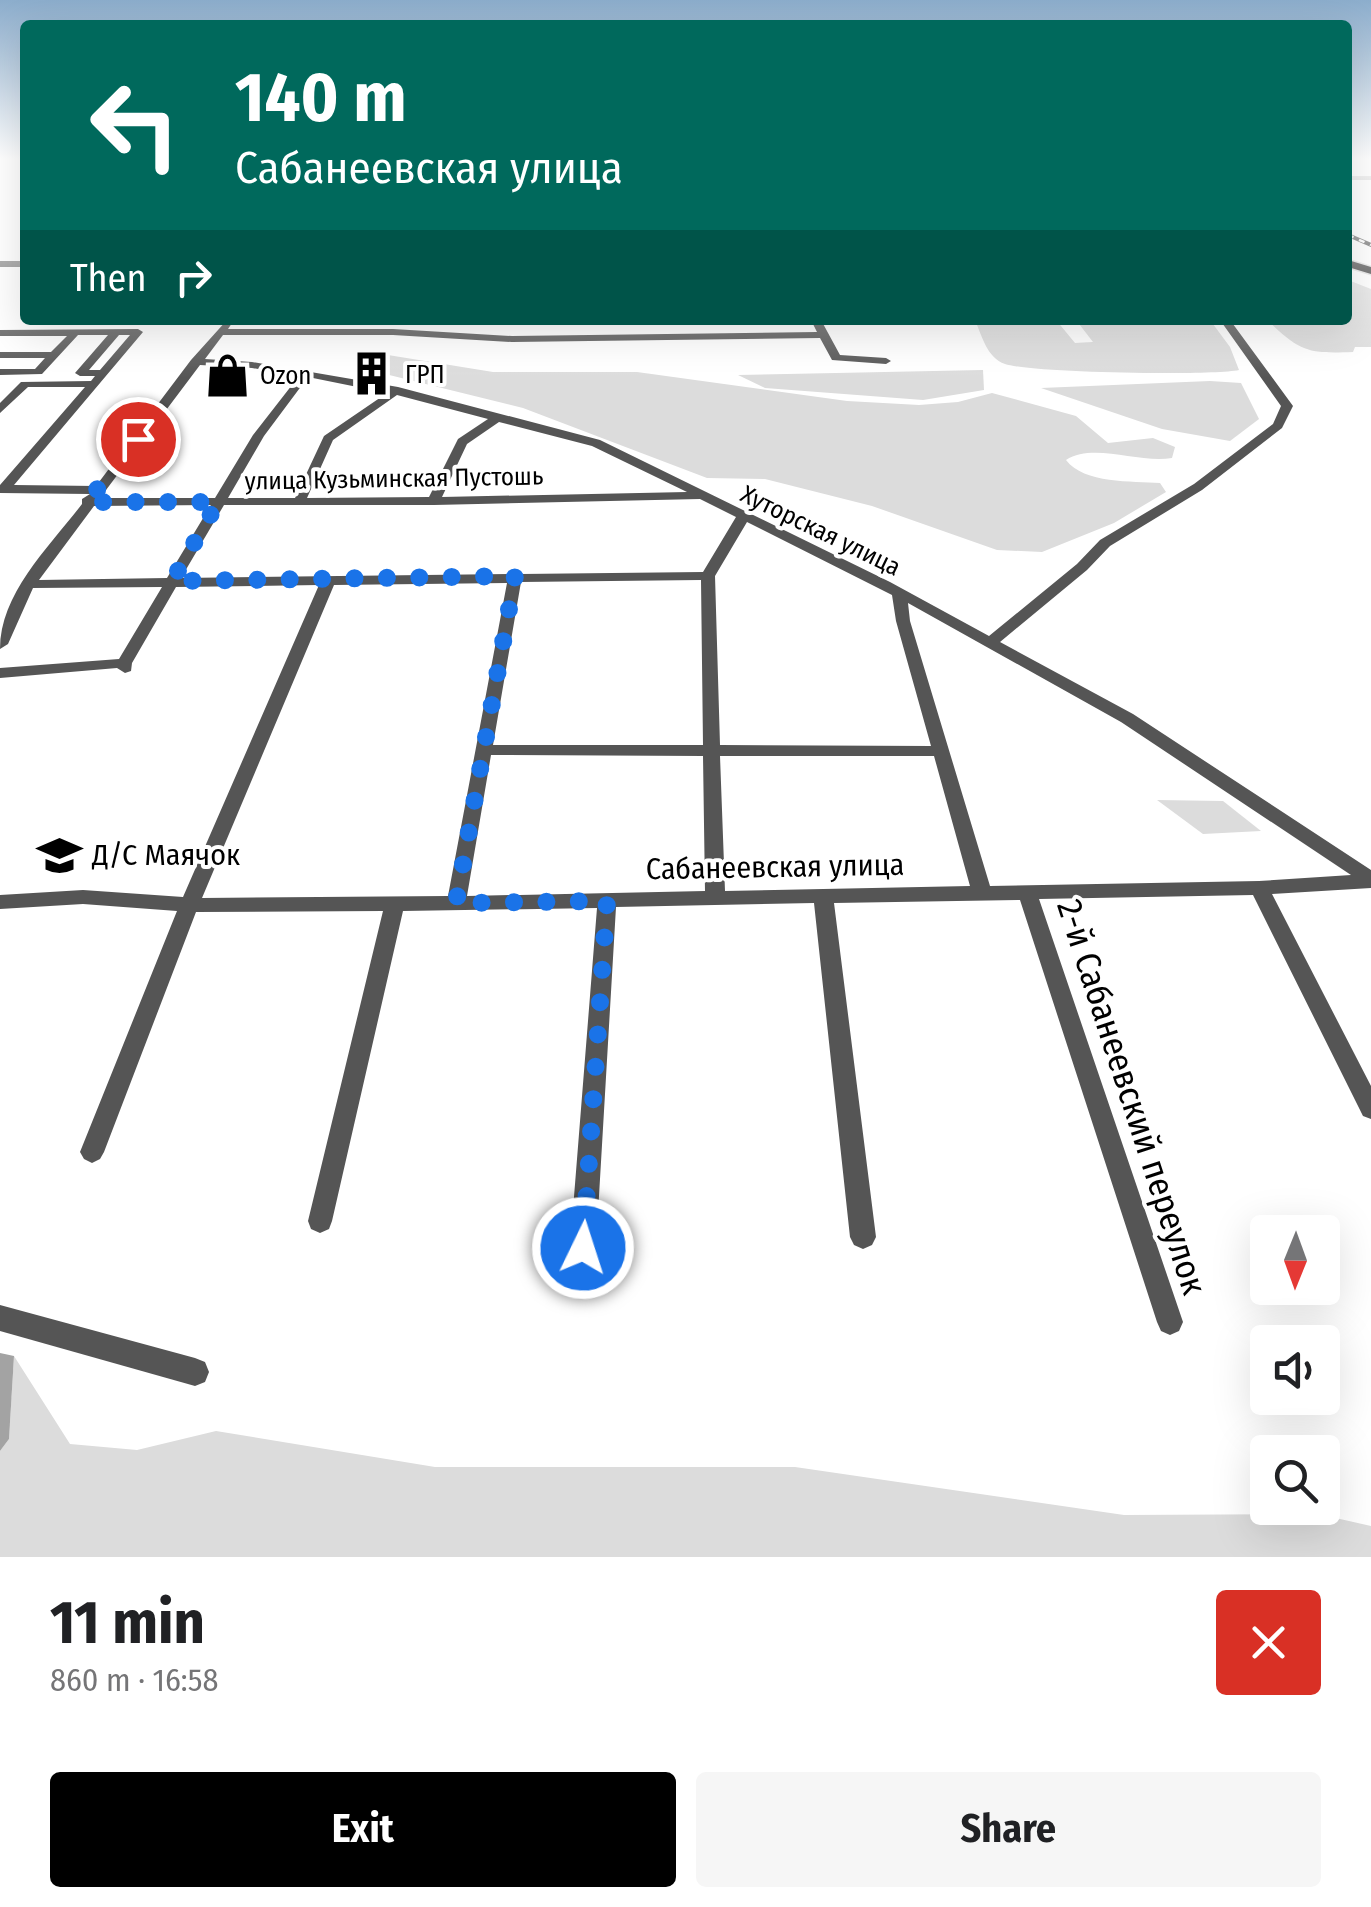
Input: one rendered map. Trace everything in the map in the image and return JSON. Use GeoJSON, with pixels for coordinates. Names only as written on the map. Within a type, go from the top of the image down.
{"type":"FeatureCollection","features":[{"type":"Feature","properties":{"kind":"street"},"geometry":{"type":"LineString","coordinates":[[0,644],[20,589],[225,325]]}},
{"type":"Feature","properties":{"kind":"street"},"geometry":{"type":"LineString","coordinates":[[393,332],[396,325]]}},
{"type":"Feature","properties":{"kind":"street"},"geometry":{"type":"LineString","coordinates":[[493,335],[497,325]]}},
{"type":"Feature","properties":{"kind":"street"},"geometry":{"type":"LineString","coordinates":[[686,325],[686,338]]}},
{"type":"Feature","properties":{"kind":"street"},"geometry":{"type":"LineString","coordinates":[[819,325],[836,358],[886,361]]}},
{"type":"Feature","properties":{"kind":"street"},"geometry":{"type":"LineString","coordinates":[[990,642],[1106,543],[1202,484],[1278,426],[1287,406],[1229,325]]}},
{"type":"Feature","properties":{"kind":"street"},"geometry":{"type":"LineString","coordinates":[[103,373],[80,373],[116,332]]}},
{"type":"Feature","properties":{"kind":"street"},"geometry":{"type":"LineString","coordinates":[[0,333],[138,332],[2,489]]}},
{"type":"Feature","properties":{"kind":"street"},"geometry":{"type":"LineString","coordinates":[[219,332],[393,332],[512,339],[824,335]]}},
{"type":"Feature","properties":{"kind":"street"},"geometry":{"type":"LineString","coordinates":[[0,372],[38,372],[76,333]]}},
{"type":"Feature","properties":{"kind":"street"},"geometry":{"type":"LineString","coordinates":[[0,355],[54,355]]}},
{"type":"Feature","properties":{"kind":"street","name":"Хуторская улица"},"geometry":{"type":"LineString","coordinates":[[195,362],[306,373],[398,390],[596,443],[899,594],[1127,718],[1371,879]]}},
{"type":"Feature","properties":{"kind":"street"},"geometry":{"type":"LineString","coordinates":[[0,673],[124,666],[259,434],[306,373]]}},
{"type":"Feature","properties":{"kind":"street"},"geometry":{"type":"LineString","coordinates":[[0,410],[6,396],[25,384],[94,384]]}},
{"type":"Feature","properties":{"kind":"street"},"geometry":{"type":"LineString","coordinates":[[299,502],[328,438],[398,390]]}},
{"type":"Feature","properties":{"kind":"street"},"geometry":{"type":"LineString","coordinates":[[434,501],[462,442],[500,416]]}},
{"type":"Feature","properties":{"kind":"street","name":"улица Кузьминская Пустошь"},"geometry":{"type":"LineString","coordinates":[[2,489],[218,502],[701,496]]}},
{"type":"Feature","properties":{"kind":"street"},"geometry":{"type":"LineString","coordinates":[[715,898],[708,576],[743,517]]}},
{"type":"Feature","properties":{"kind":"street"},"geometry":{"type":"LineString","coordinates":[[456,903],[515,576]]}},
{"type":"Feature","properties":{"kind":"street"},"geometry":{"type":"LineString","coordinates":[[20,589],[172,581],[708,576]]}},
{"type":"Feature","properties":{"kind":"street"},"geometry":{"type":"LineString","coordinates":[[92,1152],[189,905],[330,579]]}},
{"type":"Feature","properties":{"kind":"street"},"geometry":{"type":"LineString","coordinates":[[899,594],[903,621],[982,894]]}},
{"type":"Feature","properties":{"kind":"street"},"geometry":{"type":"LineString","coordinates":[[484,750],[942,751]]}},
{"type":"Feature","properties":{"kind":"street","name":"Сабанеевская улица"},"geometry":{"type":"LineString","coordinates":[[0,902],[83,898],[189,905],[456,903],[1028,894],[1259,888],[1371,879]]}},
{"type":"Feature","properties":{"kind":"street"},"geometry":{"type":"LineString","coordinates":[[1259,888],[1371,1109]]}},
{"type":"Feature","properties":{"kind":"street","name":"2-й Сабанеевский переулок"},"geometry":{"type":"LineString","coordinates":[[1028,894],[1170,1322]]}},
{"type":"Feature","properties":{"kind":"street"},"geometry":{"type":"LineString","coordinates":[[822,895],[864,1237]]}},
{"type":"Feature","properties":{"kind":"street"},"geometry":{"type":"LineString","coordinates":[[583,1248],[607,901]]}},
{"type":"Feature","properties":{"kind":"street"},"geometry":{"type":"LineString","coordinates":[[320,1221],[396,903]]}},
{"type":"Feature","properties":{"kind":"street"},"geometry":{"type":"LineString","coordinates":[[0,1318],[195,1372]]}},
{"type":"Feature","properties":{"kind":"shaded area"},"geometry":{"type":"Polygon","coordinates":[[[1352,282],[1371,289],[1371,347],[1355,347],[1353,352],[1314,351],[1273,325],[1352,325],[1352,282]]]}},
{"type":"Feature","properties":{"kind":"shaded area"},"geometry":{"type":"Polygon","coordinates":[[[977,325],[1060,325],[1075,343],[1093,342],[1080,325],[1214,325],[1230,347],[1239,370],[1121,373],[1021,367],[999,361],[977,325]]]}},
{"type":"Feature","properties":{"kind":"shaded area"},"geometry":{"type":"Polygon","coordinates":[[[388,355],[493,372],[637,372],[847,401],[919,405],[958,402],[992,393],[1076,416],[1108,443],[1153,438],[1175,447],[1172,458],[1090,453],[1066,460],[1074,468],[1096,477],[1160,483],[1166,492],[1114,523],[1042,552],[997,550],[872,506],[765,479],[707,478],[523,408],[373,371],[377,359],[388,355]]]}},
{"type":"Feature","properties":{"kind":"shaded area"},"geometry":{"type":"Polygon","coordinates":[[[983,370],[984,390],[923,400],[765,388],[738,375],[983,370]]]}},
{"type":"Feature","properties":{"kind":"shaded area"},"geometry":{"type":"Polygon","coordinates":[[[1241,383],[1259,419],[1230,441],[1162,429],[1041,388],[1241,383]]]}},
{"type":"Feature","properties":{"kind":"shaded area"},"geometry":{"type":"Polygon","coordinates":[[[1157,800],[1223,801],[1261,831],[1203,834],[1157,800]]]}},
{"type":"Feature","properties":{"kind":"shaded area"},"geometry":{"type":"Polygon","coordinates":[[[0,1353],[14,1356],[9,1439],[0,1451],[0,1353]]]}},
{"type":"Feature","properties":{"kind":"shaded area"},"geometry":{"type":"Polygon","coordinates":[[[14,1356],[70,1444],[137,1450],[216,1431],[435,1467],[795,1467],[1124,1515],[1250,1514],[1250,1525],[1340,1525],[1340,1519],[1371,1526],[1371,1557],[0,1557],[0,1451],[9,1439],[14,1356]]]}},
{"type":"Feature","properties":{"kind":"railway"},"geometry":{"type":"LineString","coordinates":[[1352,237],[1371,245]]}},
{"type":"Feature","properties":{"kind":"place","name":"ГРП"},"geometry":{"type":"Point","coordinates":[372,374]}},
{"type":"Feature","properties":{"kind":"place","name":"Ozon"},"geometry":{"type":"Point","coordinates":[227,375]}},
{"type":"Feature","properties":{"kind":"place","name":"Д/С Маячок"},"geometry":{"type":"Point","coordinates":[59,855]}},
{"type":"Feature","properties":{"kind":"route"},"geometry":{"type":"LineString","coordinates":[[138,439],[87,502],[218,502],[172,581],[515,576],[456,903],[607,901],[583,1248]]}}]}
